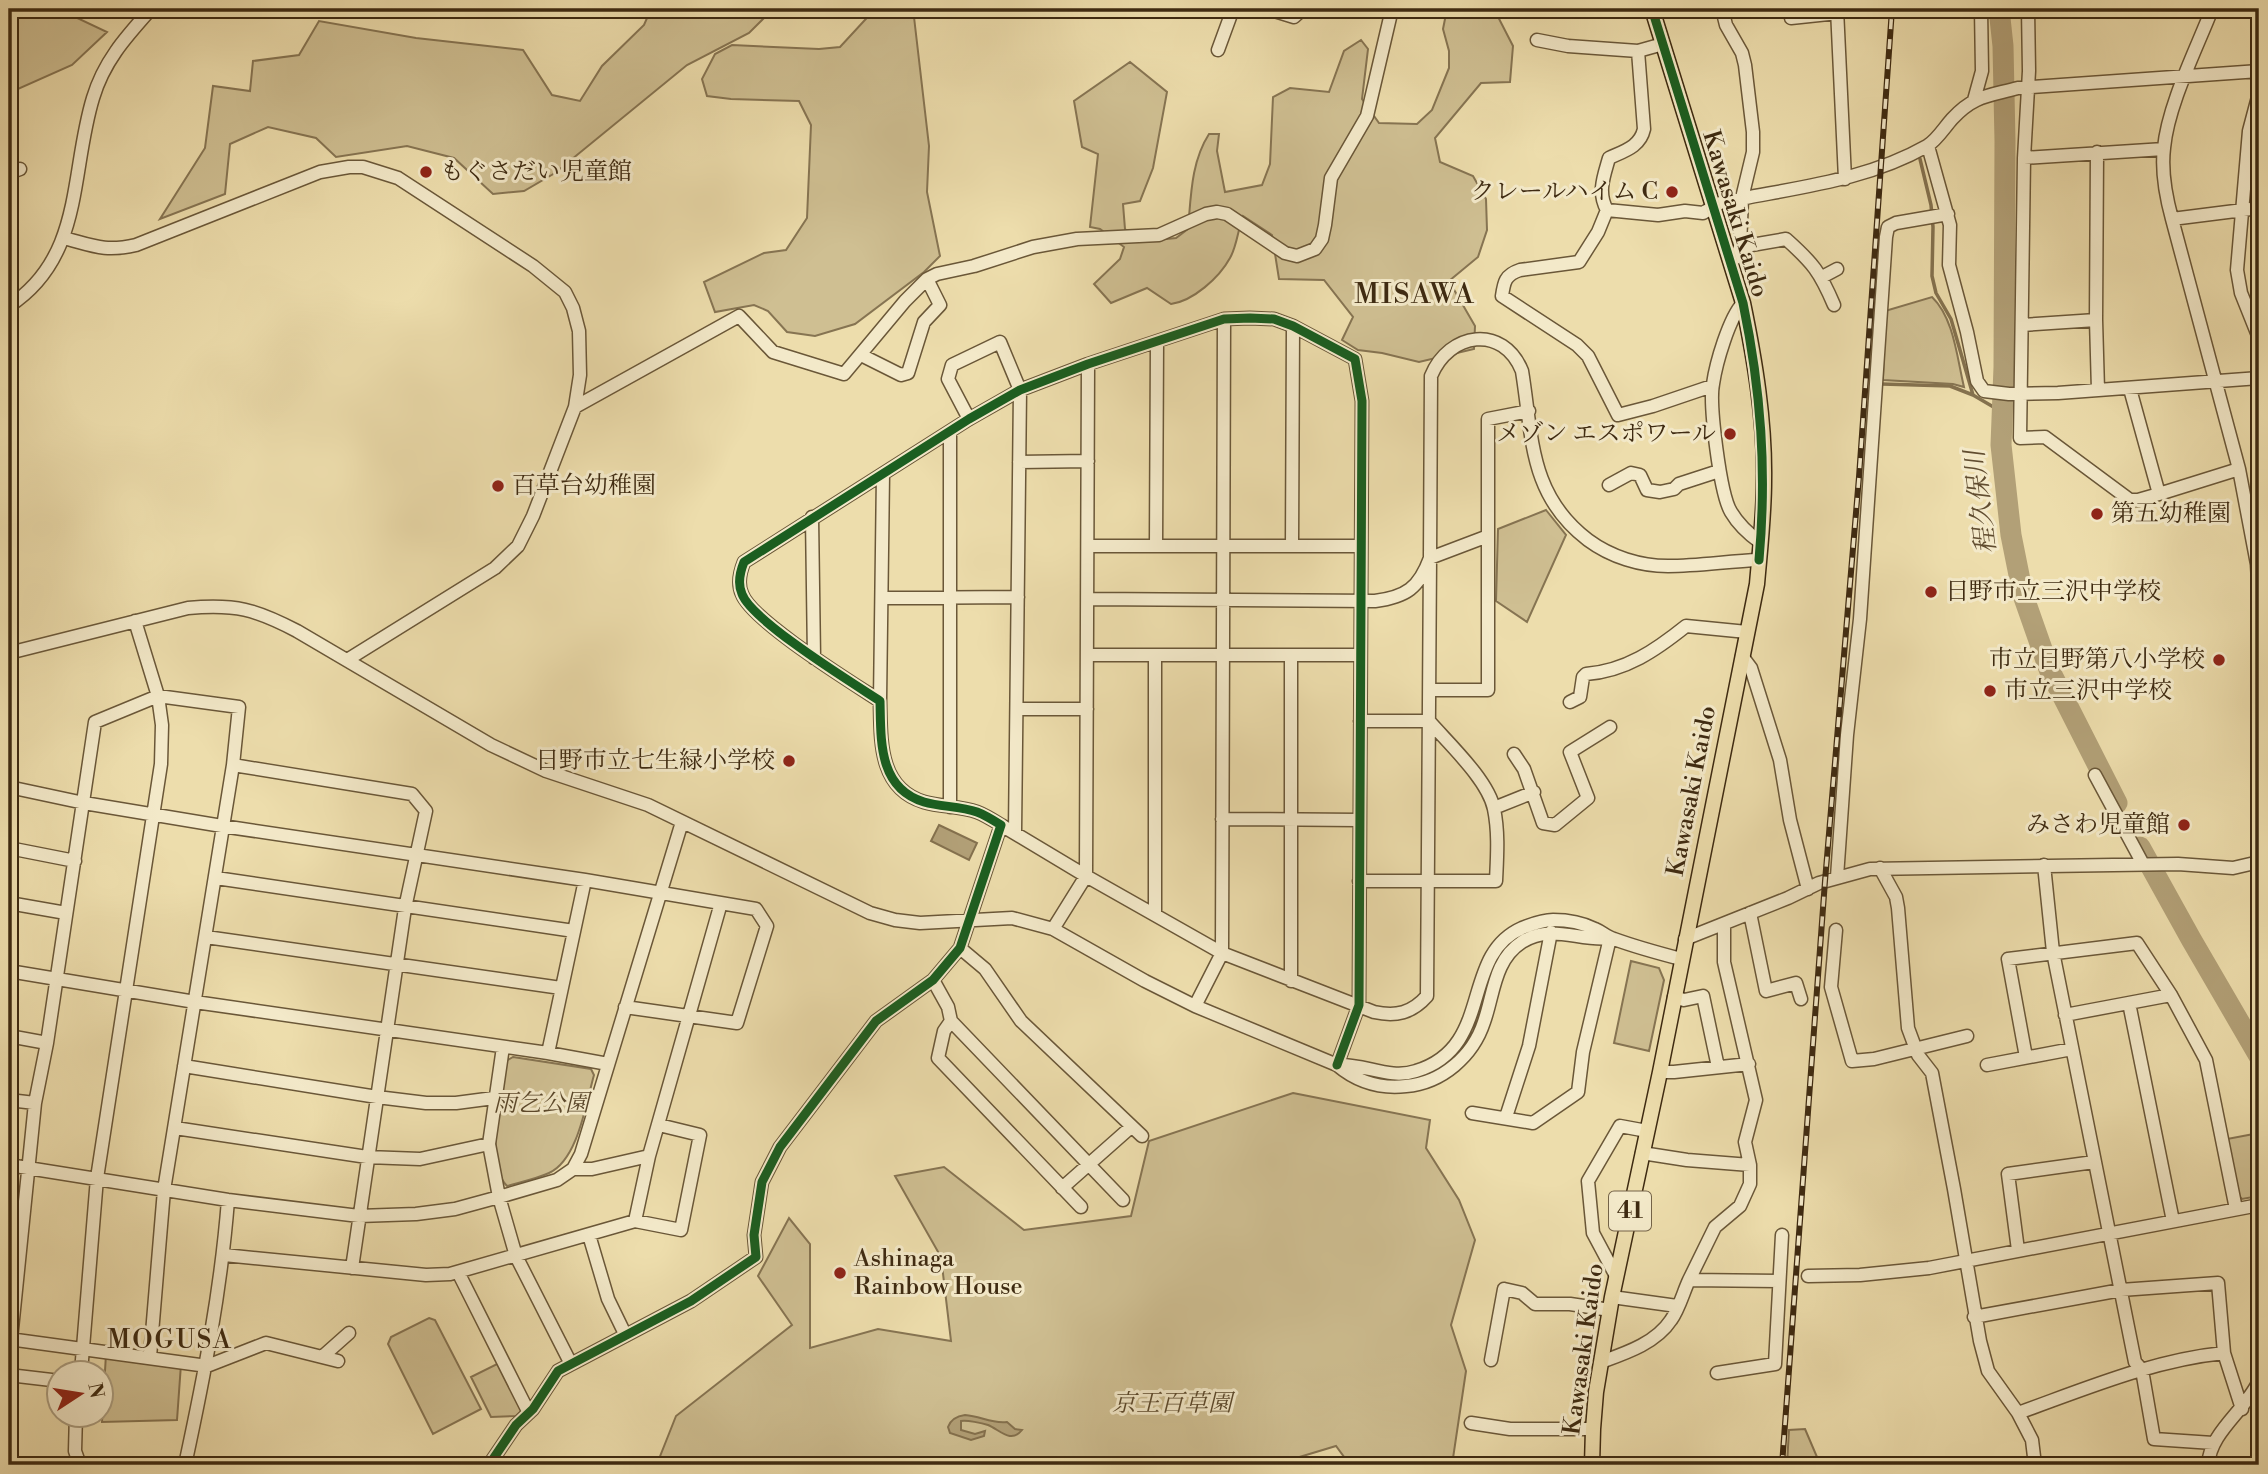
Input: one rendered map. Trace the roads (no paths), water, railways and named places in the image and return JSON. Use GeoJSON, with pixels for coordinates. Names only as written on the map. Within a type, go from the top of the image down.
{"type":"FeatureCollection","features":[{"type":"Feature","properties":{"kind":"main road","name":"Kawasaki Kaido"},"geometry":{"type":"LineString","coordinates":[[1592,1465],[1593,1429],[1611,1303],[1660,1072],[1747,632],[1759,560],[1765,480],[1751,343],[1743,303],[1652,9]]}},
{"type":"Feature","properties":{"kind":"street"},"geometry":{"type":"LineString","coordinates":[[9,306],[37,283],[51,264],[64,237],[92,99],[106,64],[120,43],[151,9]]}},
{"type":"Feature","properties":{"kind":"street"},"geometry":{"type":"LineString","coordinates":[[499,9],[519,9]]}},
{"type":"Feature","properties":{"kind":"street"},"geometry":{"type":"LineString","coordinates":[[811,9],[830,9]]}},
{"type":"Feature","properties":{"kind":"street"},"geometry":{"type":"LineString","coordinates":[[1218,50],[1233,9]]}},
{"type":"Feature","properties":{"kind":"street"},"geometry":{"type":"LineString","coordinates":[[1268,9],[1294,17],[1303,9]]}},
{"type":"Feature","properties":{"kind":"street"},"geometry":{"type":"LineString","coordinates":[[575,407],[739,316],[773,352],[844,374],[927,279],[1033,247],[1066,241],[1159,235],[1206,214],[1217,212],[1227,214],[1285,253],[1297,256],[1315,249],[1322,239],[1331,178],[1367,116],[1392,9]]}},
{"type":"Feature","properties":{"kind":"street"},"geometry":{"type":"LineString","coordinates":[[1722,9],[1726,25],[1745,65],[1753,132],[1753,152],[1742,198],[1740,247],[1736,258],[1730,260]]}},
{"type":"Feature","properties":{"kind":"street"},"geometry":{"type":"LineString","coordinates":[[1974,100],[1982,71],[1981,9]]}},
{"type":"Feature","properties":{"kind":"street"},"geometry":{"type":"LineString","coordinates":[[2028,9],[2021,89],[2024,158],[2022,325],[2015,393],[2020,438],[2045,437],[2130,500],[2138,500],[2239,469]]}},
{"type":"Feature","properties":{"kind":"street"},"geometry":{"type":"LineString","coordinates":[[2197,9],[2212,9],[2169,121],[2164,149],[2166,190],[2239,469],[2257,564],[2259,599]]}},
{"type":"Feature","properties":{"kind":"street"},"geometry":{"type":"LineString","coordinates":[[1791,18],[1837,11],[1845,179]]}},
{"type":"Feature","properties":{"kind":"street"},"geometry":{"type":"LineString","coordinates":[[1537,40],[1567,46],[1638,51],[1663,44]]}},
{"type":"Feature","properties":{"kind":"street"},"geometry":{"type":"LineString","coordinates":[[1607,210],[1602,201],[1601,187],[1609,158],[1635,146],[1642,139],[1644,129],[1638,51]]}},
{"type":"Feature","properties":{"kind":"street"},"geometry":{"type":"LineString","coordinates":[[1607,210],[1658,215],[1685,211],[1703,213],[1713,205],[1742,198],[1845,179],[1881,167],[1928,146],[1959,112],[1974,100],[1991,93],[2259,71],[2258,96],[2249,131],[2237,270],[2241,293],[2258,330]]}},
{"type":"Feature","properties":{"kind":"street"},"geometry":{"type":"LineString","coordinates":[[1928,146],[1950,225],[1949,265],[1977,381],[1979,387],[1987,393],[2098,390],[2259,378]]}},
{"type":"Feature","properties":{"kind":"street"},"geometry":{"type":"LineString","coordinates":[[2024,158],[2164,149]]}},
{"type":"Feature","properties":{"kind":"street"},"geometry":{"type":"LineString","coordinates":[[2097,152],[2098,390]]}},
{"type":"Feature","properties":{"kind":"street"},"geometry":{"type":"LineString","coordinates":[[64,237],[106,250],[118,249],[320,172],[363,167],[398,178],[533,266],[565,292],[579,331],[580,375],[575,407],[533,516],[518,546],[495,568],[347,660]]}},
{"type":"Feature","properties":{"kind":"street"},"geometry":{"type":"LineString","coordinates":[[2172,219],[2259,208]]}},
{"type":"Feature","properties":{"kind":"street"},"geometry":{"type":"LineString","coordinates":[[1607,210],[1598,232],[1579,262],[1511,273],[1505,279],[1502,296],[1577,345],[1588,356],[1618,415],[1712,386]]}},
{"type":"Feature","properties":{"kind":"street"},"geometry":{"type":"LineString","coordinates":[[1837,877],[1847,735],[1860,619],[1886,237],[1888,227],[1896,223],[1948,214]]}},
{"type":"Feature","properties":{"kind":"street"},"geometry":{"type":"LineString","coordinates":[[1740,247],[1786,239],[1808,259],[1822,277],[1834,305]]}},
{"type":"Feature","properties":{"kind":"street"},"geometry":{"type":"LineString","coordinates":[[1822,277],[1838,268]]}},
{"type":"Feature","properties":{"kind":"street"},"geometry":{"type":"LineString","coordinates":[[861,355],[901,375],[908,373],[924,322],[940,305],[927,279]]}},
{"type":"Feature","properties":{"kind":"street"},"geometry":{"type":"LineString","coordinates":[[1743,303],[1733,313],[1712,386],[1719,471],[1731,512],[1751,536],[1761,543]]}},
{"type":"Feature","properties":{"kind":"street"},"geometry":{"type":"LineString","coordinates":[[1195,1006],[1222,953],[1224,319]]}},
{"type":"Feature","properties":{"kind":"street"},"geometry":{"type":"LineString","coordinates":[[880,701],[814,658],[750,608],[741,593],[739,577],[744,562],[969,419],[1020,390],[1088,364],[1224,319],[1274,319],[1293,326],[1355,359],[1362,401],[1359,1005],[1337,1065]]}},
{"type":"Feature","properties":{"kind":"street"},"geometry":{"type":"LineString","coordinates":[[2022,325],[2096,320]]}},
{"type":"Feature","properties":{"kind":"street"},"geometry":{"type":"LineString","coordinates":[[1292,546],[1293,326]]}},
{"type":"Feature","properties":{"kind":"street"},"geometry":{"type":"LineString","coordinates":[[883,474],[881,747],[887,770],[900,786],[921,801],[977,812],[1222,953],[1388,1015],[1405,1013],[1418,1006],[1427,996],[1430,402],[1432,376],[1437,362],[1457,345],[1481,339],[1503,345],[1518,360],[1536,461],[1545,491],[1565,520],[1599,548],[1641,564],[1658,566],[1759,560]]}},
{"type":"Feature","properties":{"kind":"street"},"geometry":{"type":"LineString","coordinates":[[969,419],[948,379],[952,365],[1000,342],[1020,390],[1015,832]]}},
{"type":"Feature","properties":{"kind":"street"},"geometry":{"type":"LineString","coordinates":[[1156,546],[1157,342]]}},
{"type":"Feature","properties":{"kind":"street"},"geometry":{"type":"LineString","coordinates":[[1054,929],[1086,876],[1088,364]]}},
{"type":"Feature","properties":{"kind":"street"},"geometry":{"type":"LineString","coordinates":[[2130,388],[2159,494]]}},
{"type":"Feature","properties":{"kind":"street"},"geometry":{"type":"LineString","coordinates":[[1430,690],[1488,690],[1488,419],[1529,411]]}},
{"type":"Feature","properties":{"kind":"street"},"geometry":{"type":"LineString","coordinates":[[950,433],[950,807]]}},
{"type":"Feature","properties":{"kind":"street"},"geometry":{"type":"LineString","coordinates":[[1019,462],[1088,461]]}},
{"type":"Feature","properties":{"kind":"street"},"geometry":{"type":"LineString","coordinates":[[1609,485],[1629,468],[1640,475],[1647,490],[1660,492],[1719,471]]}},
{"type":"Feature","properties":{"kind":"street"},"geometry":{"type":"LineString","coordinates":[[2245,504],[2259,503]]}},
{"type":"Feature","properties":{"kind":"street"},"geometry":{"type":"LineString","coordinates":[[812,517],[814,658]]}},
{"type":"Feature","properties":{"kind":"street"},"geometry":{"type":"LineString","coordinates":[[1088,599],[1395,598],[1411,589],[1423,575],[1430,558],[1488,536]]}},
{"type":"Feature","properties":{"kind":"street"},"geometry":{"type":"LineString","coordinates":[[1089,546],[1361,546]]}},
{"type":"Feature","properties":{"kind":"street"},"geometry":{"type":"LineString","coordinates":[[882,598],[1018,597]]}},
{"type":"Feature","properties":{"kind":"street"},"geometry":{"type":"LineString","coordinates":[[9,653],[188,608],[218,605],[243,608],[267,616],[347,660],[491,745],[546,771],[648,805],[870,913],[920,923],[1012,918],[1054,929],[1195,1006],[1337,1065],[1350,1076],[1374,1085],[1416,1085],[1438,1077],[1455,1066],[1473,1045],[1484,1024],[1498,971],[1507,956],[1520,943],[1535,935],[1551,932],[1592,940],[1610,938]]}},
{"type":"Feature","properties":{"kind":"street"},"geometry":{"type":"LineString","coordinates":[[82,1358],[97,1178],[161,764],[163,724],[158,696],[135,621]]}},
{"type":"Feature","properties":{"kind":"street"},"geometry":{"type":"LineString","coordinates":[[1570,702],[1580,697],[1583,677],[1586,674],[1606,673],[1643,657],[1686,626],[1747,632]]}},
{"type":"Feature","properties":{"kind":"street"},"geometry":{"type":"LineString","coordinates":[[1088,655],[1360,655]]}},
{"type":"Feature","properties":{"kind":"street"},"geometry":{"type":"LineString","coordinates":[[1155,655],[1155,915]]}},
{"type":"Feature","properties":{"kind":"street"},"geometry":{"type":"LineString","coordinates":[[1291,655],[1291,981]]}},
{"type":"Feature","properties":{"kind":"street"},"geometry":{"type":"LineString","coordinates":[[1742,656],[1751,668],[1780,760],[1790,820],[1808,888]]}},
{"type":"Feature","properties":{"kind":"street"},"geometry":{"type":"LineString","coordinates":[[150,1357],[164,1190],[216,878],[239,707],[158,696],[95,722],[47,1043],[15,1226],[10,1339],[207,1366],[266,1343],[338,1361]]}},
{"type":"Feature","properties":{"kind":"street"},"geometry":{"type":"LineString","coordinates":[[1017,709],[1087,709]]}},
{"type":"Feature","properties":{"kind":"street"},"geometry":{"type":"LineString","coordinates":[[1359,881],[1496,881],[1494,808],[1485,787],[1429,721],[1360,721]]}},
{"type":"Feature","properties":{"kind":"street"},"geometry":{"type":"LineString","coordinates":[[1514,754],[1534,792],[1543,823],[1555,825],[1588,798],[1570,752],[1610,727]]}},
{"type":"Feature","properties":{"kind":"street"},"geometry":{"type":"LineString","coordinates":[[233,765],[412,794],[426,811],[405,908],[352,1268]]}},
{"type":"Feature","properties":{"kind":"street"},"geometry":{"type":"LineString","coordinates":[[2095,775],[2145,864]]}},
{"type":"Feature","properties":{"kind":"street"},"geometry":{"type":"LineString","coordinates":[[9,787],[84,803],[756,909],[766,926],[737,1023],[625,1007]]}},
{"type":"Feature","properties":{"kind":"street"},"geometry":{"type":"LineString","coordinates":[[1494,808],[1534,792]]}},
{"type":"Feature","properties":{"kind":"street"},"geometry":{"type":"LineString","coordinates":[[1223,819],[1359,820]]}},
{"type":"Feature","properties":{"kind":"street"},"geometry":{"type":"LineString","coordinates":[[9,1165],[228,1200],[359,1216],[416,1214],[455,1209],[557,1180],[573,1169],[581,1154],[682,822]]}},
{"type":"Feature","properties":{"kind":"street"},"geometry":{"type":"LineString","coordinates":[[489,1465],[558,1371],[699,1296],[756,1257],[754,1235],[762,1182],[780,1147],[876,1021],[933,980],[960,948],[1001,825]]}},
{"type":"Feature","properties":{"kind":"street"},"geometry":{"type":"LineString","coordinates":[[9,848],[75,861]]}},
{"type":"Feature","properties":{"kind":"street"},"geometry":{"type":"LineString","coordinates":[[1685,939],[1837,877],[1880,868],[2145,864],[2233,868],[2259,862]]}},
{"type":"Feature","properties":{"kind":"street"},"geometry":{"type":"LineString","coordinates":[[2044,865],[2053,952],[2065,1015],[2108,1234],[2135,1362],[2142,1370],[2154,1439],[2213,1443]]}},
{"type":"Feature","properties":{"kind":"street"},"geometry":{"type":"LineString","coordinates":[[1880,868],[1896,897],[1901,922],[1908,1028],[1918,1055],[1932,1073],[1967,1261],[1974,1318],[1988,1371],[2018,1413],[2032,1440],[2036,1465]]}},
{"type":"Feature","properties":{"kind":"street"},"geometry":{"type":"LineString","coordinates":[[216,878],[574,931]]}},
{"type":"Feature","properties":{"kind":"street"},"geometry":{"type":"LineString","coordinates":[[548,1053],[585,880]]}},
{"type":"Feature","properties":{"kind":"street"},"geometry":{"type":"LineString","coordinates":[[9,903],[66,914]]}},
{"type":"Feature","properties":{"kind":"street"},"geometry":{"type":"LineString","coordinates":[[635,1220],[649,1156],[721,903]]}},
{"type":"Feature","properties":{"kind":"street"},"geometry":{"type":"LineString","coordinates":[[1750,913],[1766,991],[1796,983],[1801,999]]}},
{"type":"Feature","properties":{"kind":"street"},"geometry":{"type":"LineString","coordinates":[[1337,1065],[1353,1064],[1395,1074],[1414,1072],[1433,1065],[1448,1055],[1461,1040],[1487,963],[1498,946],[1515,931],[1534,923],[1570,921],[1594,928],[1610,938],[1681,959]]}},
{"type":"Feature","properties":{"kind":"street"},"geometry":{"type":"LineString","coordinates":[[1601,1362],[1632,1351],[1671,1321],[1715,1227],[1740,1206],[1750,1184],[1750,1165],[1745,1142],[1755,1100],[1724,962],[1724,923]]}},
{"type":"Feature","properties":{"kind":"street"},"geometry":{"type":"LineString","coordinates":[[1836,930],[1831,987],[1852,1061],[1874,1059],[1967,1035]]}},
{"type":"Feature","properties":{"kind":"street"},"geometry":{"type":"LineString","coordinates":[[1506,1117],[1529,1046],[1551,932]]}},
{"type":"Feature","properties":{"kind":"street"},"geometry":{"type":"LineString","coordinates":[[206,937],[561,988]]}},
{"type":"Feature","properties":{"kind":"street"},"geometry":{"type":"LineString","coordinates":[[1472,1113],[1533,1123],[1578,1092],[1583,1052],[1610,938]]}},
{"type":"Feature","properties":{"kind":"street"},"geometry":{"type":"LineString","coordinates":[[2026,1057],[2008,959],[2137,943],[2171,995],[2206,1060],[2236,1209]]}},
{"type":"Feature","properties":{"kind":"street"},"geometry":{"type":"LineString","coordinates":[[960,948],[985,970],[1021,1021],[1142,1136]]}},
{"type":"Feature","properties":{"kind":"street"},"geometry":{"type":"LineString","coordinates":[[9,971],[608,1064]]}},
{"type":"Feature","properties":{"kind":"street"},"geometry":{"type":"LineString","coordinates":[[933,980],[948,1007],[951,1021],[1123,1200]]}},
{"type":"Feature","properties":{"kind":"street"},"geometry":{"type":"LineString","coordinates":[[2065,1015],[2171,995]]}},
{"type":"Feature","properties":{"kind":"street"},"geometry":{"type":"LineString","coordinates":[[1674,997],[1685,1000],[1703,996],[1718,1067]]}},
{"type":"Feature","properties":{"kind":"street"},"geometry":{"type":"LineString","coordinates":[[2129,1003],[2173,1221]]}},
{"type":"Feature","properties":{"kind":"street"},"geometry":{"type":"LineString","coordinates":[[951,1021],[944,1031],[938,1058],[1081,1207]]}},
{"type":"Feature","properties":{"kind":"street"},"geometry":{"type":"LineString","coordinates":[[9,1036],[47,1043]]}},
{"type":"Feature","properties":{"kind":"street"},"geometry":{"type":"LineString","coordinates":[[503,1048],[489,1144],[499,1197],[516,1256],[570,1364]]}},
{"type":"Feature","properties":{"kind":"street"},"geometry":{"type":"LineString","coordinates":[[1987,1065],[2072,1049]]}},
{"type":"Feature","properties":{"kind":"street"},"geometry":{"type":"LineString","coordinates":[[1660,1072],[1749,1064]]}},
{"type":"Feature","properties":{"kind":"street"},"geometry":{"type":"LineString","coordinates":[[184,1066],[426,1103],[456,1103],[494,1098]]}},
{"type":"Feature","properties":{"kind":"street"},"geometry":{"type":"LineString","coordinates":[[9,1100],[35,1103]]}},
{"type":"Feature","properties":{"kind":"street"},"geometry":{"type":"LineString","coordinates":[[224,1255],[426,1275],[457,1272],[635,1220],[681,1230],[700,1135],[659,1125]]}},
{"type":"Feature","properties":{"kind":"street"},"geometry":{"type":"LineString","coordinates":[[1616,1276],[1593,1233],[1588,1181],[1620,1126],[1647,1130]]}},
{"type":"Feature","properties":{"kind":"street"},"geometry":{"type":"LineString","coordinates":[[1062,1188],[1131,1127]]}},
{"type":"Feature","properties":{"kind":"street"},"geometry":{"type":"LineString","coordinates":[[175,1128],[367,1157],[420,1159],[489,1144]]}},
{"type":"Feature","properties":{"kind":"street"},"geometry":{"type":"LineString","coordinates":[[1642,1153],[1750,1165]]}},
{"type":"Feature","properties":{"kind":"street"},"geometry":{"type":"LineString","coordinates":[[573,1169],[592,1169],[649,1156]]}},
{"type":"Feature","properties":{"kind":"street"},"geometry":{"type":"LineString","coordinates":[[2018,1251],[2008,1174],[2094,1162]]}},
{"type":"Feature","properties":{"kind":"street"},"geometry":{"type":"LineString","coordinates":[[185,1465],[207,1366],[224,1255],[228,1200]]}},
{"type":"Feature","properties":{"kind":"street"},"geometry":{"type":"LineString","coordinates":[[1808,1276],[1860,1275],[1929,1268],[2259,1205]]}},
{"type":"Feature","properties":{"kind":"street"},"geometry":{"type":"LineString","coordinates":[[589,1235],[608,1299],[625,1334]]}},
{"type":"Feature","properties":{"kind":"street"},"geometry":{"type":"LineString","coordinates":[[1717,1373],[1775,1364],[1782,1235]]}},
{"type":"Feature","properties":{"kind":"street"},"geometry":{"type":"LineString","coordinates":[[457,1272],[529,1413]]}},
{"type":"Feature","properties":{"kind":"street"},"geometry":{"type":"LineString","coordinates":[[1689,1280],[1779,1281]]}},
{"type":"Feature","properties":{"kind":"street"},"geometry":{"type":"LineString","coordinates":[[1974,1318],[2120,1290],[2218,1283],[2224,1353],[2242,1409]]}},
{"type":"Feature","properties":{"kind":"street"},"geometry":{"type":"LineString","coordinates":[[1491,1360],[1504,1289],[1522,1293],[1535,1304],[1677,1306]]}},
{"type":"Feature","properties":{"kind":"street"},"geometry":{"type":"LineString","coordinates":[[322,1357],[349,1333]]}},
{"type":"Feature","properties":{"kind":"street"},"geometry":{"type":"LineString","coordinates":[[2018,1413],[2142,1370],[2199,1356],[2224,1353]]}},
{"type":"Feature","properties":{"kind":"street"},"geometry":{"type":"LineString","coordinates":[[9,1375],[46,1379]]}},
{"type":"Feature","properties":{"kind":"street"},"geometry":{"type":"LineString","coordinates":[[2208,1465],[2209,1451],[2213,1443],[2242,1409],[2259,1381]]}},
{"type":"Feature","properties":{"kind":"street"},"geometry":{"type":"LineString","coordinates":[[1471,1423],[1510,1429],[1593,1429]]}},
{"type":"Feature","properties":{"kind":"street"},"geometry":{"type":"LineString","coordinates":[[76,1428],[75,1451],[80,1465]]}},
{"type":"Feature","properties":{"kind":"waterway","name":"程久保川"},"geometry":{"type":"LineString","coordinates":[[1999,9],[2003,46],[2005,141],[2001,445],[2011,535],[2023,595],[2049,669],[2117,803]]}},
{"type":"Feature","properties":{"kind":"waterway"},"geometry":{"type":"LineString","coordinates":[[1920,159],[1931,205],[1932,276],[1936,293],[1951,319],[1973,395],[2002,412]]}},
{"type":"Feature","properties":{"kind":"waterway"},"geometry":{"type":"LineString","coordinates":[[1882,384],[1950,386],[1973,395]]}},
{"type":"Feature","properties":{"kind":"waterway","name":"程久保川"},"geometry":{"type":"LineString","coordinates":[[2140,847],[2259,1056]]}},
{"type":"Feature","properties":{"kind":"railway"},"geometry":{"type":"LineString","coordinates":[[1782,1465],[1825,881],[1859,477],[1892,9]]}},
{"type":"Feature","properties":{"kind":"place","name":"もぐさだい児童館"},"geometry":{"type":"Point","coordinates":[426,172]}},
{"type":"Feature","properties":{"kind":"place","name":"クレールハイム C"},"geometry":{"type":"Point","coordinates":[1672,192]}},
{"type":"Feature","properties":{"kind":"place","name":"メゾン エスポワール"},"geometry":{"type":"Point","coordinates":[1730,434]}},
{"type":"Feature","properties":{"kind":"place","name":"百草台幼稚園"},"geometry":{"type":"Point","coordinates":[498,486]}},
{"type":"Feature","properties":{"kind":"place","name":"第五幼稚園"},"geometry":{"type":"Point","coordinates":[2097,514]}},
{"type":"Feature","properties":{"kind":"place","name":"日野市立三沢中学校"},"geometry":{"type":"Point","coordinates":[1931,592]}},
{"type":"Feature","properties":{"kind":"place","name":"市立日野第八小学校"},"geometry":{"type":"Point","coordinates":[2219,660]}},
{"type":"Feature","properties":{"kind":"place","name":"市立三沢中学校"},"geometry":{"type":"Point","coordinates":[1990,691]}},
{"type":"Feature","properties":{"kind":"place","name":"日野市立七生緑小学校"},"geometry":{"type":"Point","coordinates":[789,761]}},
{"type":"Feature","properties":{"kind":"place","name":"みさわ児童館"},"geometry":{"type":"Point","coordinates":[2184,825]}},
{"type":"Feature","properties":{"kind":"place","name":"Ashinaga Rainbow House"},"geometry":{"type":"Point","coordinates":[840,1273]}},
{"type":"Feature","properties":{"kind":"district","name":"MISAWA"},"geometry":{"type":"Point","coordinates":[1415,294]}},
{"type":"Feature","properties":{"kind":"district","name":"MOGUSA"},"geometry":{"type":"Point","coordinates":[170,1340]}},
{"type":"Feature","properties":{"kind":"park label","name":"雨乞公園"},"geometry":{"type":"Point","coordinates":[541,1104]}},
{"type":"Feature","properties":{"kind":"park label","name":"京王百草園"},"geometry":{"type":"Point","coordinates":[1172,1404]}}]}
